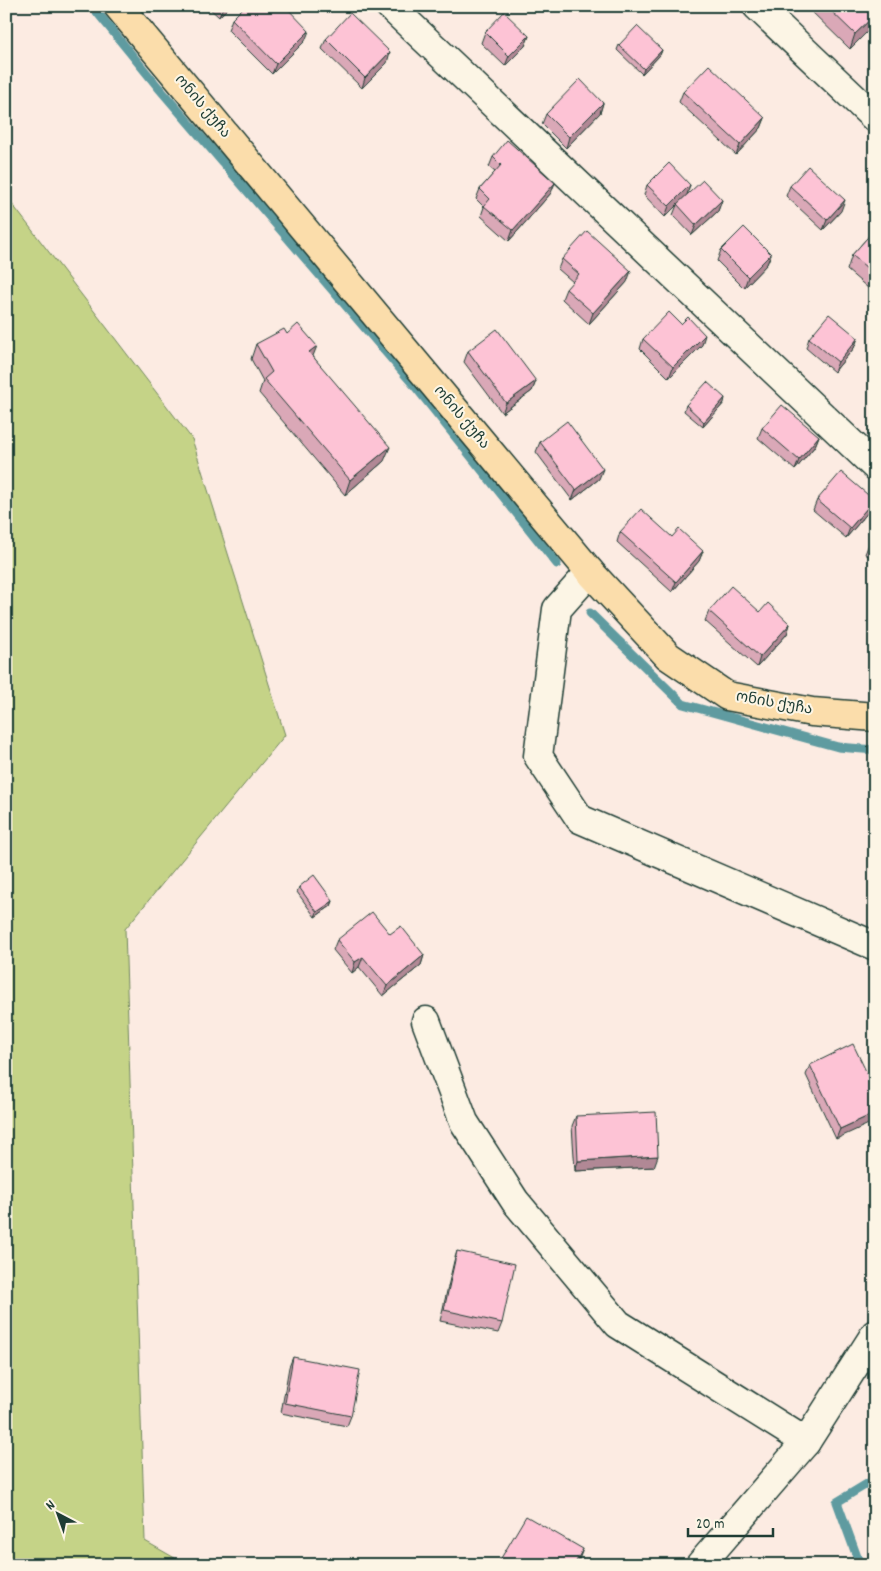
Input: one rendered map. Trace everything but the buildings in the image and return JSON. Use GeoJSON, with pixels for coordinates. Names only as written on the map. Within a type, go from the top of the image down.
{"type":"FeatureCollection","features":[{"type":"Feature","properties":{"kind":"main road","name":"ონის ქუჩა"},"geometry":{"type":"LineString","coordinates":[[118,6],[590,572],[668,656],[727,696],[812,712],[875,716]]}},
{"type":"Feature","properties":{"kind":"street"},"geometry":{"type":"LineString","coordinates":[[390,6],[875,466]]}},
{"type":"Feature","properties":{"kind":"street"},"geometry":{"type":"LineString","coordinates":[[756,6],[875,118]]}},
{"type":"Feature","properties":{"kind":"street"},"geometry":{"type":"LineString","coordinates":[[590,572],[557,609],[538,756],[580,819],[875,946]]}},
{"type":"Feature","properties":{"kind":"street"},"geometry":{"type":"LineString","coordinates":[[426,1021],[464,1122],[515,1202],[618,1324],[806,1442]]}},
{"type":"Feature","properties":{"kind":"street"},"geometry":{"type":"LineString","coordinates":[[700,1565],[806,1442],[875,1334]]}},
{"type":"Feature","properties":{"kind":"green space"},"geometry":{"type":"Polygon","coordinates":[[[6,196],[192,439],[285,735],[125,929],[145,1541],[187,1565],[6,1565],[6,196]]]}},
{"type":"Feature","properties":{"kind":"waterway"},"geometry":{"type":"LineString","coordinates":[[92,6],[158,87],[414,385],[557,564]]}},
{"type":"Feature","properties":{"kind":"waterway"},"geometry":{"type":"LineString","coordinates":[[590,613],[683,704],[838,747],[875,750]]}},
{"type":"Feature","properties":{"kind":"waterway"},"geometry":{"type":"LineString","coordinates":[[860,1565],[837,1502],[875,1479]]}}]}
